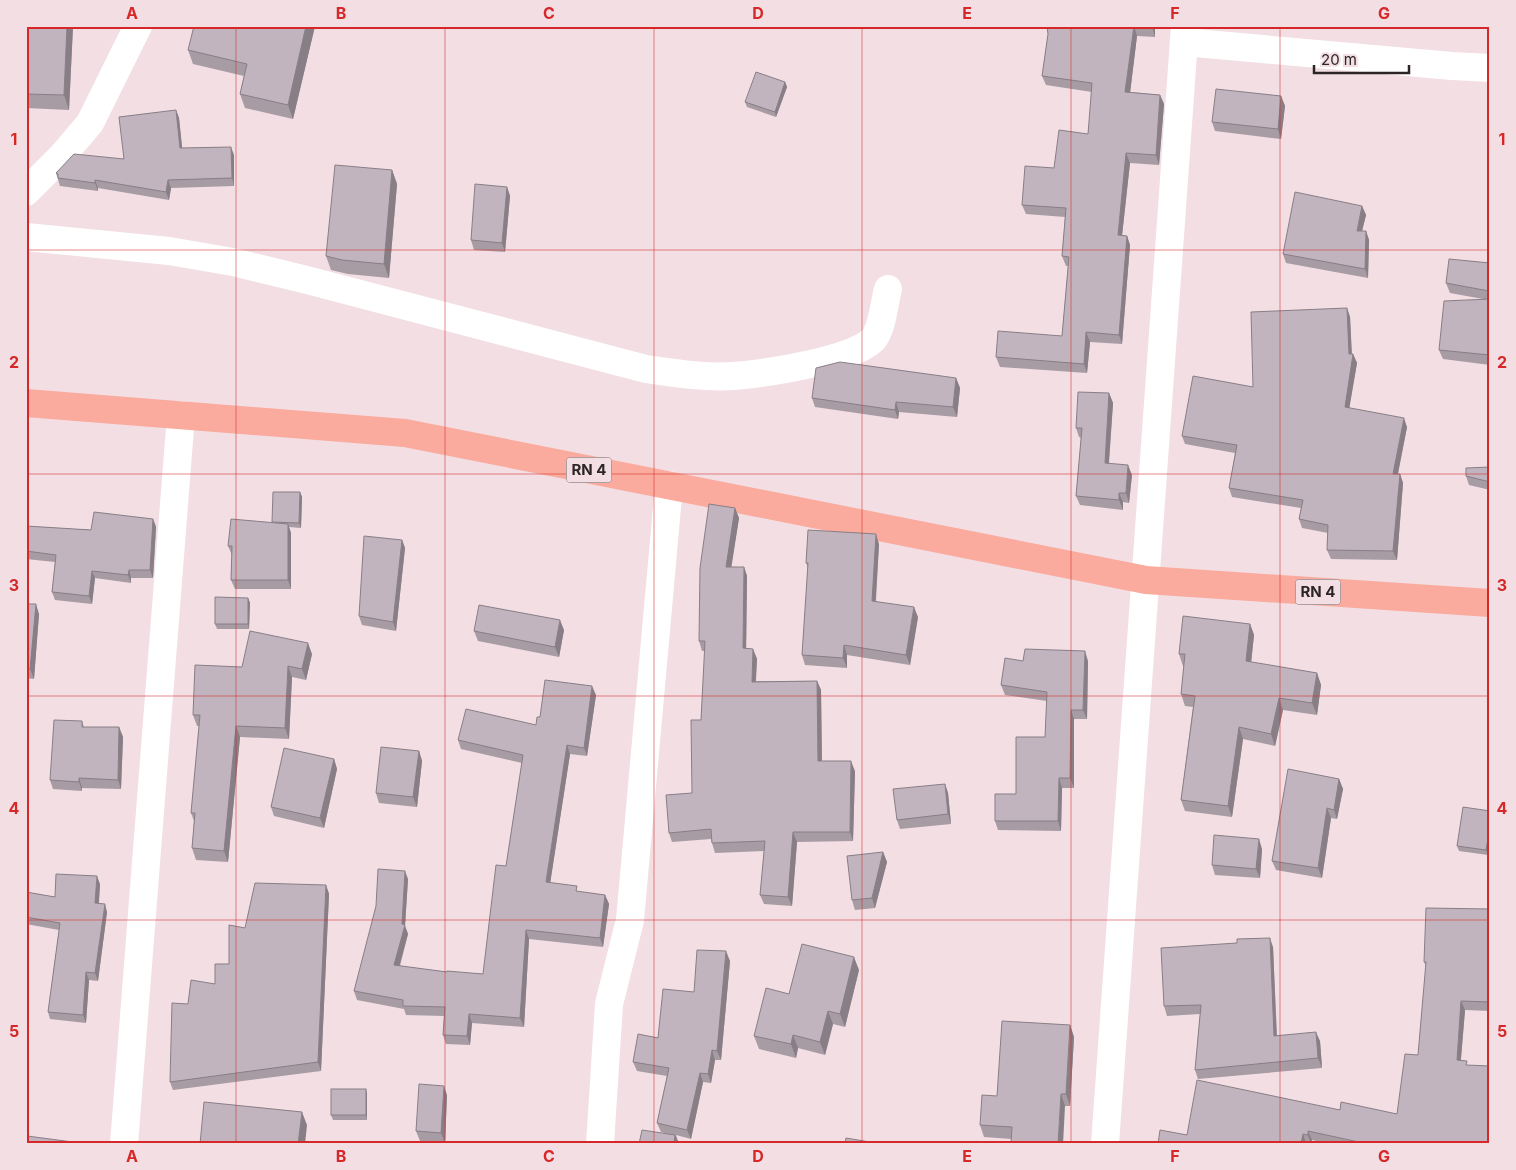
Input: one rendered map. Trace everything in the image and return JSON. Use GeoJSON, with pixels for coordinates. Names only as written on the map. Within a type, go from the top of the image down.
{"type":"FeatureCollection","features":[{"type":"Feature","properties":{"kind":"highway","name":"RN 4"},"geometry":{"type":"LineString","coordinates":[[26,403],[405,433],[1146,580],[1490,603]]}},
{"type":"Feature","properties":{"kind":"street"},"geometry":{"type":"LineString","coordinates":[[26,192],[61,157],[90,123],[138,26]]}},
{"type":"Feature","properties":{"kind":"street"},"geometry":{"type":"LineString","coordinates":[[1105,1144],[1184,34],[1452,66],[1490,68]]}},
{"type":"Feature","properties":{"kind":"street"},"geometry":{"type":"LineString","coordinates":[[26,237],[169,251],[233,262],[646,370],[692,376],[733,376],[794,367],[841,356],[862,347],[874,338],[880,325],[888,289]]}},
{"type":"Feature","properties":{"kind":"street"},"geometry":{"type":"LineString","coordinates":[[124,1144],[181,415]]}},
{"type":"Feature","properties":{"kind":"street"},"geometry":{"type":"LineString","coordinates":[[128,1144],[181,415]]}},
{"type":"Feature","properties":{"kind":"street"},"geometry":{"type":"LineString","coordinates":[[600,1144],[609,1004],[630,920],[669,485]]}},
{"type":"Feature","properties":{"kind":"building"},"geometry":{"type":"Polygon","coordinates":[[[26,26],[67,26],[64,95],[26,94],[26,26]]]}},
{"type":"Feature","properties":{"kind":"building"},"geometry":{"type":"Polygon","coordinates":[[[194,26],[306,26],[288,105],[240,94],[247,64],[188,50],[194,26]]]}},
{"type":"Feature","properties":{"kind":"building"},"geometry":{"type":"Polygon","coordinates":[[[1047,26],[1134,26],[1125,92],[1160,95],[1156,155],[1126,153],[1118,235],[1127,236],[1119,335],[1086,332],[1084,364],[996,357],[998,331],[1062,336],[1069,257],[1062,256],[1066,208],[1022,205],[1025,166],[1054,168],[1059,130],[1088,134],[1092,83],[1042,76],[1048,34],[1047,26]]]}},
{"type":"Feature","properties":{"kind":"building"},"geometry":{"type":"Polygon","coordinates":[[[756,72],[785,82],[775,112],[745,102],[756,72]]]}},
{"type":"Feature","properties":{"kind":"building"},"geometry":{"type":"Polygon","coordinates":[[[1216,89],[1281,96],[1278,129],[1212,122],[1216,89]]]}},
{"type":"Feature","properties":{"kind":"building"},"geometry":{"type":"Polygon","coordinates":[[[176,110],[180,148],[231,147],[232,178],[168,180],[166,192],[95,180],[95,183],[58,178],[56,173],[74,154],[124,159],[119,117],[176,110]]]}},
{"type":"Feature","properties":{"kind":"building"},"geometry":{"type":"Polygon","coordinates":[[[335,165],[392,170],[384,264],[342,260],[326,256],[335,165]]]}},
{"type":"Feature","properties":{"kind":"building"},"geometry":{"type":"Polygon","coordinates":[[[475,184],[507,187],[502,243],[471,240],[475,184]]]}},
{"type":"Feature","properties":{"kind":"building"},"geometry":{"type":"Polygon","coordinates":[[[1295,192],[1362,206],[1357,231],[1366,231],[1365,269],[1283,254],[1295,192]]]}},
{"type":"Feature","properties":{"kind":"building"},"geometry":{"type":"Polygon","coordinates":[[[1449,259],[1490,263],[1490,295],[1488,295],[1489,291],[1446,283],[1449,259]]]}},
{"type":"Feature","properties":{"kind":"building"},"geometry":{"type":"Polygon","coordinates":[[[1490,299],[1490,355],[1439,350],[1444,301],[1490,299]]]}},
{"type":"Feature","properties":{"kind":"building"},"geometry":{"type":"Polygon","coordinates":[[[1347,308],[1349,354],[1353,354],[1345,407],[1404,418],[1393,474],[1400,474],[1393,551],[1327,550],[1328,525],[1299,519],[1303,500],[1229,488],[1237,445],[1182,436],[1193,376],[1253,387],[1251,312],[1347,308]]]}},
{"type":"Feature","properties":{"kind":"building"},"geometry":{"type":"Polygon","coordinates":[[[840,362],[956,378],[953,407],[896,402],[895,410],[812,398],[816,368],[840,362]]]}},
{"type":"Feature","properties":{"kind":"building"},"geometry":{"type":"Polygon","coordinates":[[[1078,392],[1109,393],[1105,463],[1128,465],[1126,493],[1119,493],[1119,500],[1076,496],[1082,428],[1076,428],[1078,392]]]}},
{"type":"Feature","properties":{"kind":"building"},"geometry":{"type":"Polygon","coordinates":[[[1490,467],[1490,482],[1466,476],[1466,468],[1490,467]]]}},
{"type":"Feature","properties":{"kind":"building"},"geometry":{"type":"Polygon","coordinates":[[[273,492],[300,492],[299,523],[272,522],[273,492]]]}},
{"type":"Feature","properties":{"kind":"building"},"geometry":{"type":"Polygon","coordinates":[[[709,504],[735,508],[726,567],[744,567],[743,648],[753,649],[752,682],[817,681],[818,761],[851,761],[850,832],[793,832],[788,897],[760,895],[765,841],[712,843],[711,829],[669,833],[666,795],[692,793],[691,720],[701,720],[705,641],[699,641],[700,568],[709,504]]]}},
{"type":"Feature","properties":{"kind":"building"},"geometry":{"type":"Polygon","coordinates":[[[94,512],[153,519],[150,570],[129,570],[128,575],[92,571],[89,596],[52,592],[56,555],[26,551],[26,526],[91,530],[94,512]]]}},
{"type":"Feature","properties":{"kind":"building"},"geometry":{"type":"Polygon","coordinates":[[[231,519],[288,524],[288,580],[231,580],[232,546],[228,546],[231,519]]]}},
{"type":"Feature","properties":{"kind":"building"},"geometry":{"type":"Polygon","coordinates":[[[808,530],[876,534],[872,601],[914,607],[906,655],[844,645],[843,658],[802,655],[808,563],[806,563],[808,530]]]}},
{"type":"Feature","properties":{"kind":"building"},"geometry":{"type":"Polygon","coordinates":[[[364,536],[402,540],[393,622],[359,616],[364,536]]]}},
{"type":"Feature","properties":{"kind":"building"},"geometry":{"type":"Polygon","coordinates":[[[215,597],[248,598],[248,624],[215,624],[215,597]]]}},
{"type":"Feature","properties":{"kind":"building"},"geometry":{"type":"Polygon","coordinates":[[[26,604],[36,604],[30,669],[26,669],[26,604]]]}},
{"type":"Feature","properties":{"kind":"building"},"geometry":{"type":"Polygon","coordinates":[[[479,605],[560,620],[555,647],[474,631],[479,605]]]}},
{"type":"Feature","properties":{"kind":"building"},"geometry":{"type":"Polygon","coordinates":[[[1183,616],[1250,624],[1246,661],[1317,673],[1312,703],[1279,698],[1271,734],[1239,727],[1228,806],[1181,800],[1195,696],[1181,694],[1185,654],[1179,654],[1183,616]]]}},
{"type":"Feature","properties":{"kind":"building"},"geometry":{"type":"Polygon","coordinates":[[[250,631],[308,643],[302,669],[288,666],[285,728],[236,726],[224,851],[192,848],[195,813],[191,813],[200,715],[193,715],[195,665],[242,667],[250,631]]]}},
{"type":"Feature","properties":{"kind":"building"},"geometry":{"type":"Polygon","coordinates":[[[1025,649],[1085,651],[1083,710],[1071,710],[1070,778],[1059,778],[1058,821],[995,821],[995,794],[1016,794],[1016,737],[1045,737],[1047,692],[1001,685],[1005,658],[1023,661],[1025,649]]]}},
{"type":"Feature","properties":{"kind":"building"},"geometry":{"type":"Polygon","coordinates":[[[545,680],[592,686],[584,748],[567,745],[546,882],[577,886],[576,891],[605,895],[600,938],[526,930],[520,1018],[469,1014],[467,1036],[443,1035],[445,1007],[403,1006],[403,1000],[354,991],[376,906],[378,869],[405,871],[402,924],[405,925],[394,965],[447,972],[483,974],[496,865],[506,866],[523,755],[458,740],[466,709],[536,725],[537,717],[540,717],[545,680]]]}},
{"type":"Feature","properties":{"kind":"building"},"geometry":{"type":"Polygon","coordinates":[[[54,720],[82,721],[82,727],[119,727],[118,780],[79,778],[79,782],[50,780],[54,720]]]}},
{"type":"Feature","properties":{"kind":"building"},"geometry":{"type":"Polygon","coordinates":[[[381,747],[419,751],[413,797],[376,793],[381,747]]]}},
{"type":"Feature","properties":{"kind":"building"},"geometry":{"type":"Polygon","coordinates":[[[284,748],[334,759],[320,818],[271,807],[284,748]]]}},
{"type":"Feature","properties":{"kind":"building"},"geometry":{"type":"Polygon","coordinates":[[[1288,769],[1339,779],[1334,810],[1327,808],[1318,868],[1272,861],[1288,769]]]}},
{"type":"Feature","properties":{"kind":"building"},"geometry":{"type":"Polygon","coordinates":[[[945,784],[948,814],[897,820],[893,789],[945,784]]]}},
{"type":"Feature","properties":{"kind":"building"},"geometry":{"type":"Polygon","coordinates":[[[1463,807],[1490,811],[1490,827],[1486,850],[1457,846],[1463,807]]]}},
{"type":"Feature","properties":{"kind":"building"},"geometry":{"type":"Polygon","coordinates":[[[1214,835],[1259,839],[1256,869],[1212,865],[1214,835]]]}},
{"type":"Feature","properties":{"kind":"building"},"geometry":{"type":"Polygon","coordinates":[[[883,852],[872,898],[852,900],[847,856],[883,852]]]}},
{"type":"Feature","properties":{"kind":"building"},"geometry":{"type":"Polygon","coordinates":[[[56,874],[97,876],[95,903],[105,904],[95,973],[86,972],[83,1015],[48,1012],[60,923],[26,917],[26,892],[55,897],[56,874]]]}},
{"type":"Feature","properties":{"kind":"building"},"geometry":{"type":"Polygon","coordinates":[[[255,883],[326,885],[318,1062],[170,1082],[172,1003],[188,1004],[191,980],[215,984],[215,964],[229,964],[229,925],[245,928],[255,883]]]}},
{"type":"Feature","properties":{"kind":"building"},"geometry":{"type":"Polygon","coordinates":[[[1426,908],[1490,909],[1490,1002],[1461,1001],[1457,1060],[1467,1061],[1466,1065],[1490,1066],[1490,1144],[1368,1144],[1308,1131],[1308,1135],[1303,1134],[1301,1144],[1158,1144],[1160,1130],[1187,1135],[1197,1080],[1340,1110],[1341,1102],[1397,1114],[1405,1054],[1418,1055],[1426,962],[1424,962],[1426,908]]]}},
{"type":"Feature","properties":{"kind":"building"},"geometry":{"type":"Polygon","coordinates":[[[1270,938],[1274,1036],[1316,1032],[1318,1058],[1195,1070],[1201,1005],[1164,1006],[1161,948],[1237,943],[1237,939],[1270,938]]]}},
{"type":"Feature","properties":{"kind":"building"},"geometry":{"type":"Polygon","coordinates":[[[802,944],[854,957],[840,1014],[828,1011],[820,1042],[793,1035],[791,1044],[754,1036],[766,988],[789,994],[802,944]]]}},
{"type":"Feature","properties":{"kind":"building"},"geometry":{"type":"Polygon","coordinates":[[[697,950],[726,951],[717,1051],[712,1050],[708,1074],[700,1073],[687,1130],[657,1123],[669,1068],[633,1062],[638,1034],[658,1038],[663,989],[694,992],[697,950]]]}},
{"type":"Feature","properties":{"kind":"building"},"geometry":{"type":"Polygon","coordinates":[[[1002,1021],[1070,1025],[1066,1094],[1061,1094],[1058,1144],[1011,1144],[1012,1127],[980,1125],[982,1095],[997,1096],[1002,1021]]]}},
{"type":"Feature","properties":{"kind":"building"},"geometry":{"type":"Polygon","coordinates":[[[419,1084],[444,1086],[441,1133],[416,1131],[419,1084]]]}},
{"type":"Feature","properties":{"kind":"building"},"geometry":{"type":"Polygon","coordinates":[[[331,1089],[366,1089],[366,1115],[331,1115],[331,1089]]]}},
{"type":"Feature","properties":{"kind":"building"},"geometry":{"type":"Polygon","coordinates":[[[204,1102],[302,1112],[298,1144],[200,1144],[204,1102]]]}},
{"type":"Feature","properties":{"kind":"building"},"geometry":{"type":"Polygon","coordinates":[[[642,1130],[675,1135],[674,1144],[639,1144],[642,1130]]]}},
{"type":"Feature","properties":{"kind":"building"},"geometry":{"type":"Polygon","coordinates":[[[27,1136],[88,1144],[26,1144],[27,1136]]]}},
{"type":"Feature","properties":{"kind":"building"},"geometry":{"type":"Polygon","coordinates":[[[846,1138],[870,1142],[870,1144],[845,1144],[846,1138]]]}}]}
